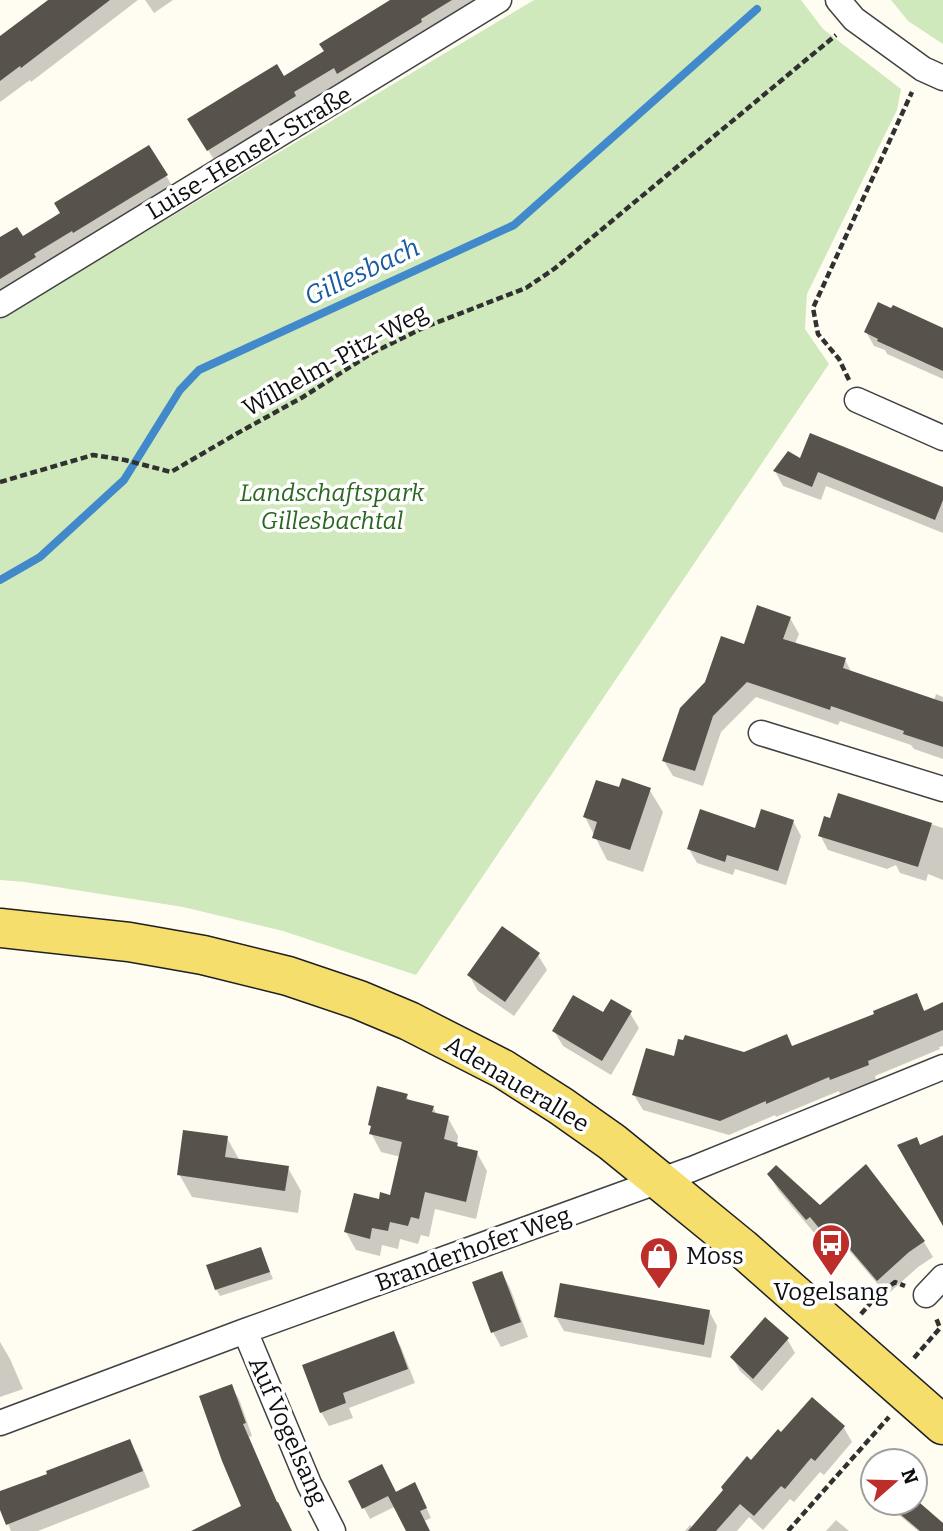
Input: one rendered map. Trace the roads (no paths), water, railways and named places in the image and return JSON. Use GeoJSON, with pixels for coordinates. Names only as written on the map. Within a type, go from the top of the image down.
{"type":"FeatureCollection","features":[{"type":"Feature","properties":{"kind":"main road","name":"Adenauerallee"},"geometry":{"type":"LineString","coordinates":[[0,928],[129,942],[203,955],[288,976],[359,1000],[409,1021],[503,1069],[582,1121],[660,1181],[742,1248],[943,1425]]}},
{"type":"Feature","properties":{"kind":"street","name":"Luise-Hensel-Straße"},"geometry":{"type":"LineString","coordinates":[[0,305],[499,0]]}},
{"type":"Feature","properties":{"kind":"street"},"geometry":{"type":"LineString","coordinates":[[838,0],[854,19],[933,73]]}},
{"type":"Feature","properties":{"kind":"street"},"geometry":{"type":"LineString","coordinates":[[857,400],[943,438]]}},
{"type":"Feature","properties":{"kind":"street"},"geometry":{"type":"LineString","coordinates":[[761,733],[943,789]]}},
{"type":"Feature","properties":{"kind":"street","name":"Branderhofer Weg"},"geometry":{"type":"LineString","coordinates":[[0,1423],[660,1181],[943,1068]]}},
{"type":"Feature","properties":{"kind":"street"},"geometry":{"type":"LineString","coordinates":[[926,1295],[943,1277]]}},
{"type":"Feature","properties":{"kind":"street","name":"Auf Vogelsang"},"geometry":{"type":"LineString","coordinates":[[245,1331],[309,1484],[333,1531]]}},
{"type":"Feature","properties":{"kind":"waterway","name":"Gillesbach"},"geometry":{"type":"LineString","coordinates":[[0,580],[40,557],[124,480],[180,390],[199,370],[514,225],[757,9]]}},
{"type":"Feature","properties":{"kind":"place","name":"Vogelsang"},"geometry":{"type":"Point","coordinates":[831,1277]}},
{"type":"Feature","properties":{"kind":"place","name":"Moss"},"geometry":{"type":"Point","coordinates":[659,1290]}},
{"type":"Feature","properties":{"kind":"park label","name":"Landschaftspark Gillesbachtal"},"geometry":{"type":"Point","coordinates":[332,507]}}]}
